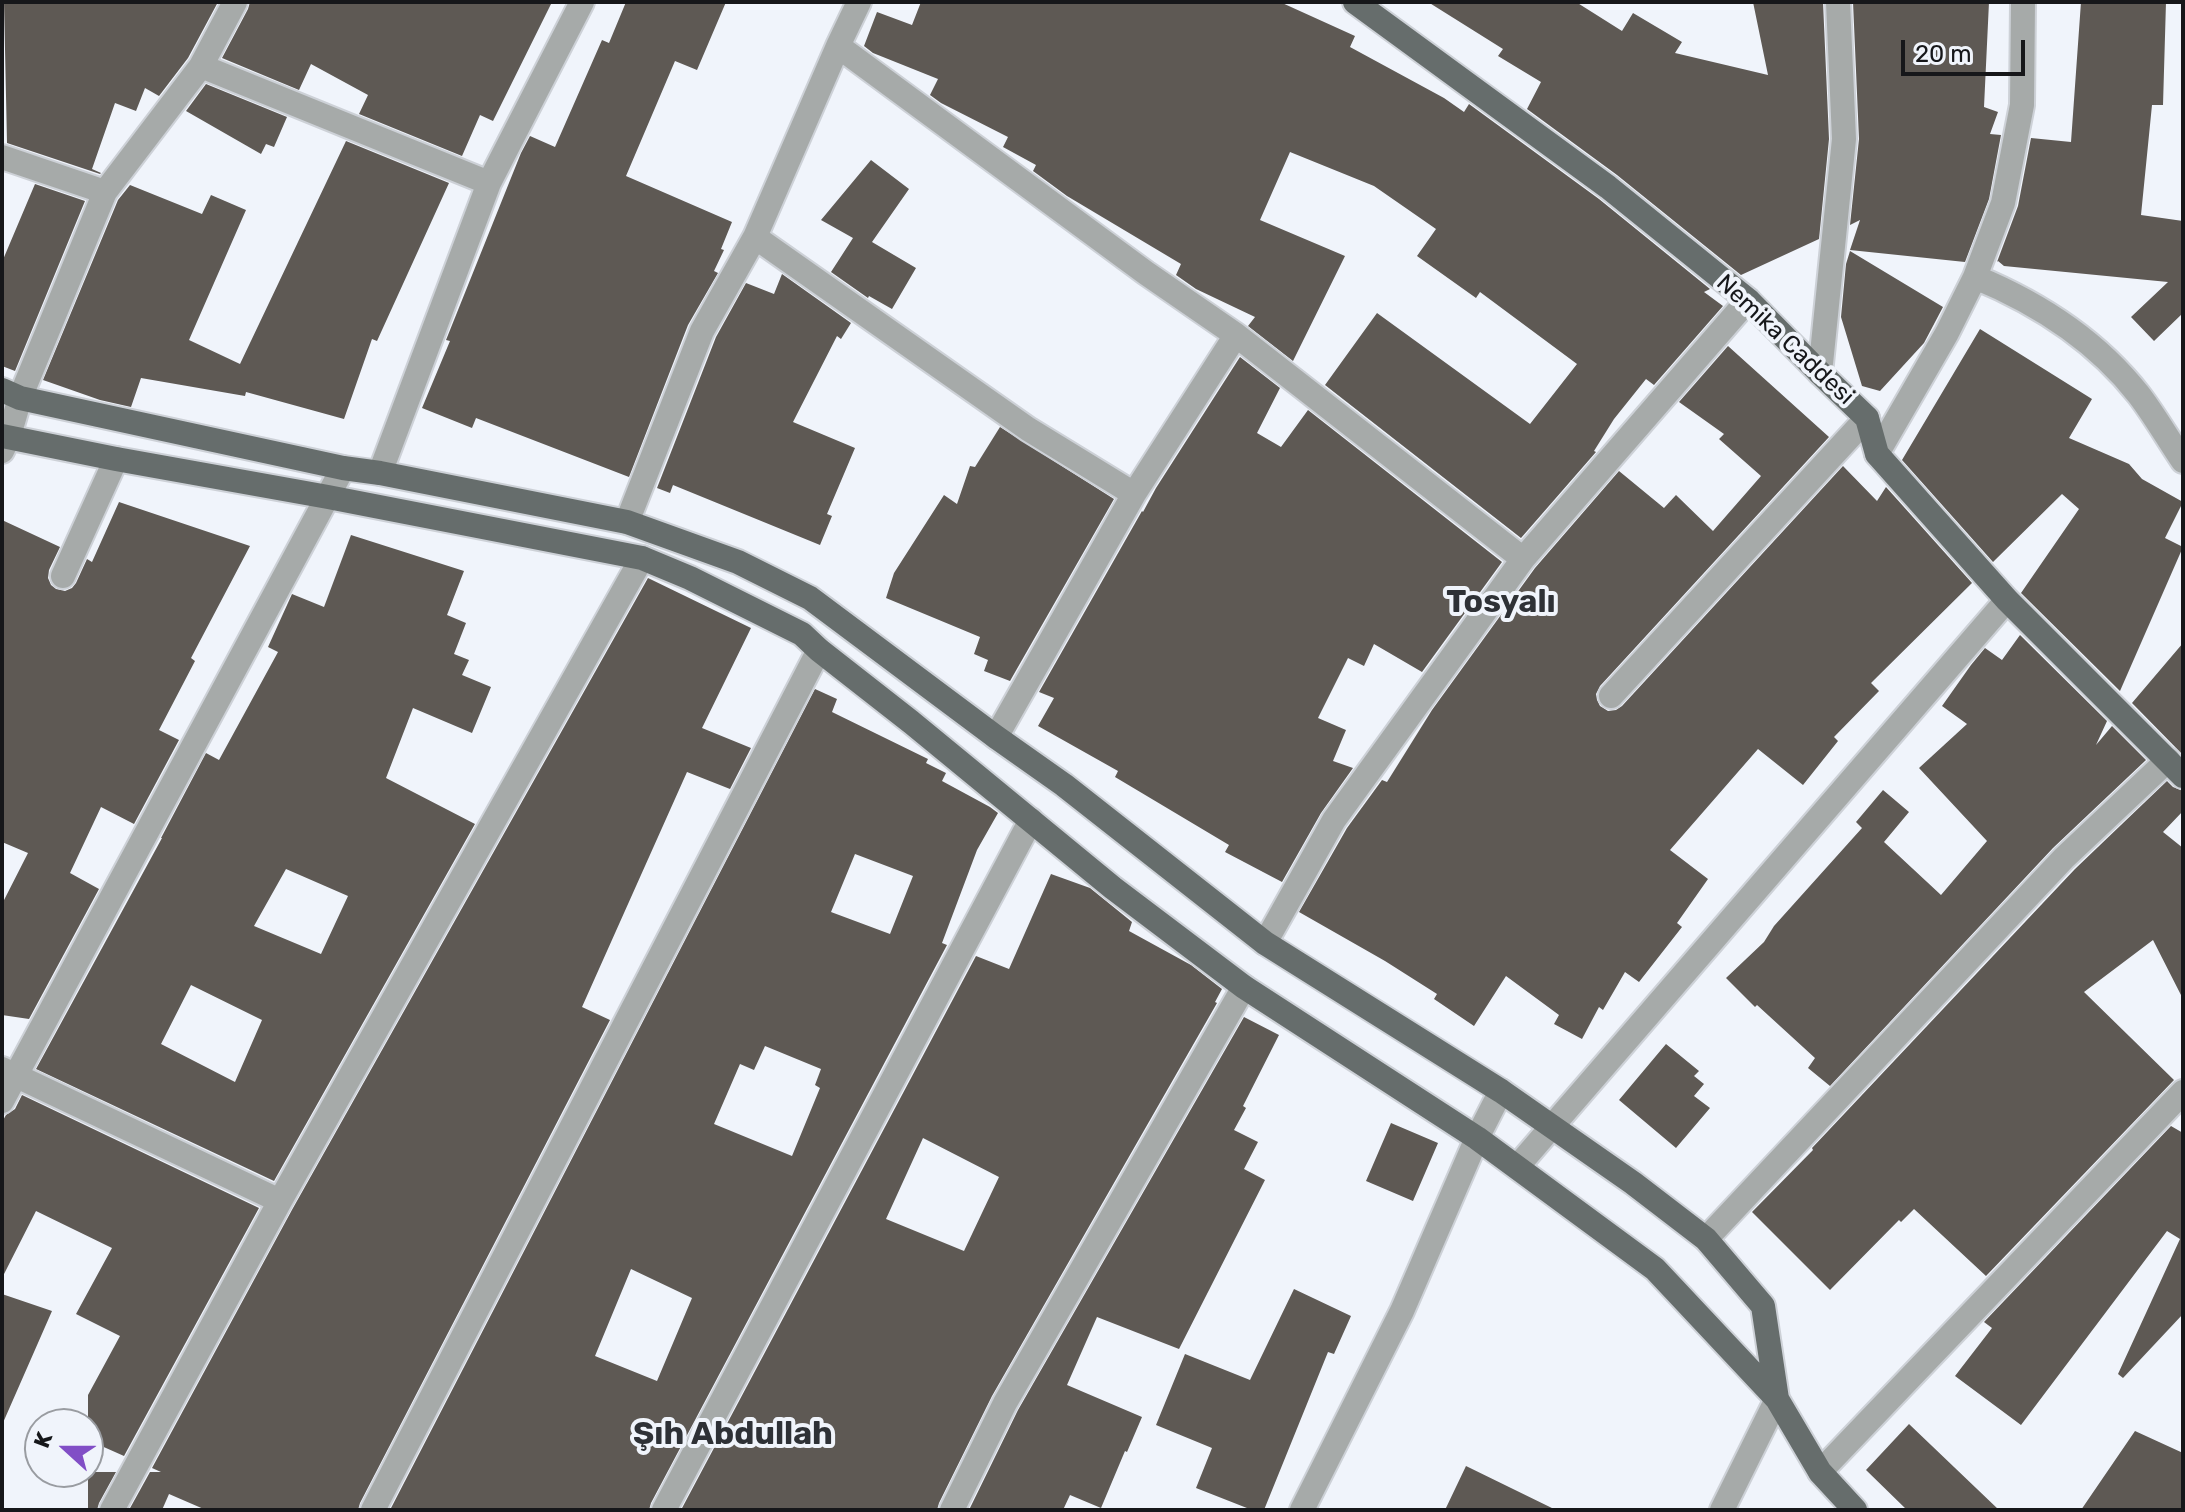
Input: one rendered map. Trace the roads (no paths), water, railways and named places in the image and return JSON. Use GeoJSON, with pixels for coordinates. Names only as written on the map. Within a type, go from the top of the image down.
{"type":"FeatureCollection","features":[{"type":"Feature","properties":{"kind":"main road","name":"Nemika Caddesi"},"geometry":{"type":"LineString","coordinates":[[1355,2],[1608,187],[1748,300],[1867,418],[1877,454],[2007,600],[2176,768]]}},
{"type":"Feature","properties":{"kind":"main road"},"geometry":{"type":"LineString","coordinates":[[11,394],[343,468],[627,522],[738,562],[810,598],[1064,785],[1265,943],[1501,1091],[1633,1183],[1706,1239],[1763,1306],[1777,1399]]}},
{"type":"Feature","properties":{"kind":"main road"},"geometry":{"type":"LineString","coordinates":[[4,442],[328,497],[642,558],[690,578],[802,634],[1113,888],[1244,987],[1477,1138],[1655,1269],[1777,1399],[1820,1472],[1855,1510]]}},
{"type":"Feature","properties":{"kind":"street"},"geometry":{"type":"LineString","coordinates":[[4,442],[11,394],[105,192],[201,66],[235,2]]}},
{"type":"Feature","properties":{"kind":"street"},"geometry":{"type":"LineString","coordinates":[[380,473],[489,183],[582,2]]}},
{"type":"Feature","properties":{"kind":"street"},"geometry":{"type":"LineString","coordinates":[[627,522],[702,331],[755,237],[859,2]]}},
{"type":"Feature","properties":{"kind":"street"},"geometry":{"type":"LineString","coordinates":[[1820,373],[1844,139],[1838,2]]}},
{"type":"Feature","properties":{"kind":"street"},"geometry":{"type":"LineString","coordinates":[[1877,454],[1947,333],[1975,277],[2003,203],[2022,105],[2023,2]]}},
{"type":"Feature","properties":{"kind":"street"},"geometry":{"type":"LineString","coordinates":[[838,46],[1146,273],[1236,335],[1523,559]]}},
{"type":"Feature","properties":{"kind":"street"},"geometry":{"type":"LineString","coordinates":[[201,66],[489,183]]}},
{"type":"Feature","properties":{"kind":"street"},"geometry":{"type":"LineString","coordinates":[[2,157],[105,192]]}},
{"type":"Feature","properties":{"kind":"street"},"geometry":{"type":"LineString","coordinates":[[755,237],[1028,429],[1134,494]]}},
{"type":"Feature","properties":{"kind":"street"},"geometry":{"type":"LineString","coordinates":[[1975,277],[2048,313],[2085,339],[2139,395],[2183,461]]}},
{"type":"Feature","properties":{"kind":"street"},"geometry":{"type":"LineString","coordinates":[[1265,943],[1334,820],[1523,559],[1748,300]]}},
{"type":"Feature","properties":{"kind":"street"},"geometry":{"type":"LineString","coordinates":[[996,737],[1134,494],[1236,335]]}},
{"type":"Feature","properties":{"kind":"street"},"geometry":{"type":"LineString","coordinates":[[1611,696],[1867,418]]}},
{"type":"Feature","properties":{"kind":"street"},"geometry":{"type":"LineString","coordinates":[[63,576],[116,459]]}},
{"type":"Feature","properties":{"kind":"street"},"geometry":{"type":"LineString","coordinates":[[2,1101],[9,1072],[343,468]]}},
{"type":"Feature","properties":{"kind":"street"},"geometry":{"type":"LineString","coordinates":[[112,1510],[280,1201],[642,558]]}},
{"type":"Feature","properties":{"kind":"street"},"geometry":{"type":"LineString","coordinates":[[1517,1167],[2007,600]]}},
{"type":"Feature","properties":{"kind":"street"},"geometry":{"type":"LineString","coordinates":[[373,1510],[819,650]]}},
{"type":"Feature","properties":{"kind":"street"},"geometry":{"type":"LineString","coordinates":[[1706,1239],[2064,858],[2176,768]]}},
{"type":"Feature","properties":{"kind":"street"},"geometry":{"type":"LineString","coordinates":[[664,1510],[1031,820]]}},
{"type":"Feature","properties":{"kind":"street"},"geometry":{"type":"LineString","coordinates":[[952,1510],[1005,1403],[1244,987]]}},
{"type":"Feature","properties":{"kind":"street"},"geometry":{"type":"LineString","coordinates":[[9,1072],[280,1201]]}},
{"type":"Feature","properties":{"kind":"street"},"geometry":{"type":"LineString","coordinates":[[1302,1510],[1402,1311],[1477,1138],[1501,1091]]}},
{"type":"Feature","properties":{"kind":"street"},"geometry":{"type":"LineString","coordinates":[[1820,1472],[2183,1092]]}},
{"type":"Feature","properties":{"kind":"street"},"geometry":{"type":"LineString","coordinates":[[1722,1510],[1777,1399]]}},
{"type":"Feature","properties":{"kind":"district","name":"Tosyalı"},"geometry":{"type":"Point","coordinates":[1501,603]}},
{"type":"Feature","properties":{"kind":"district","name":"Şıh Abdullah"},"geometry":{"type":"Point","coordinates":[733,1435]}}]}
